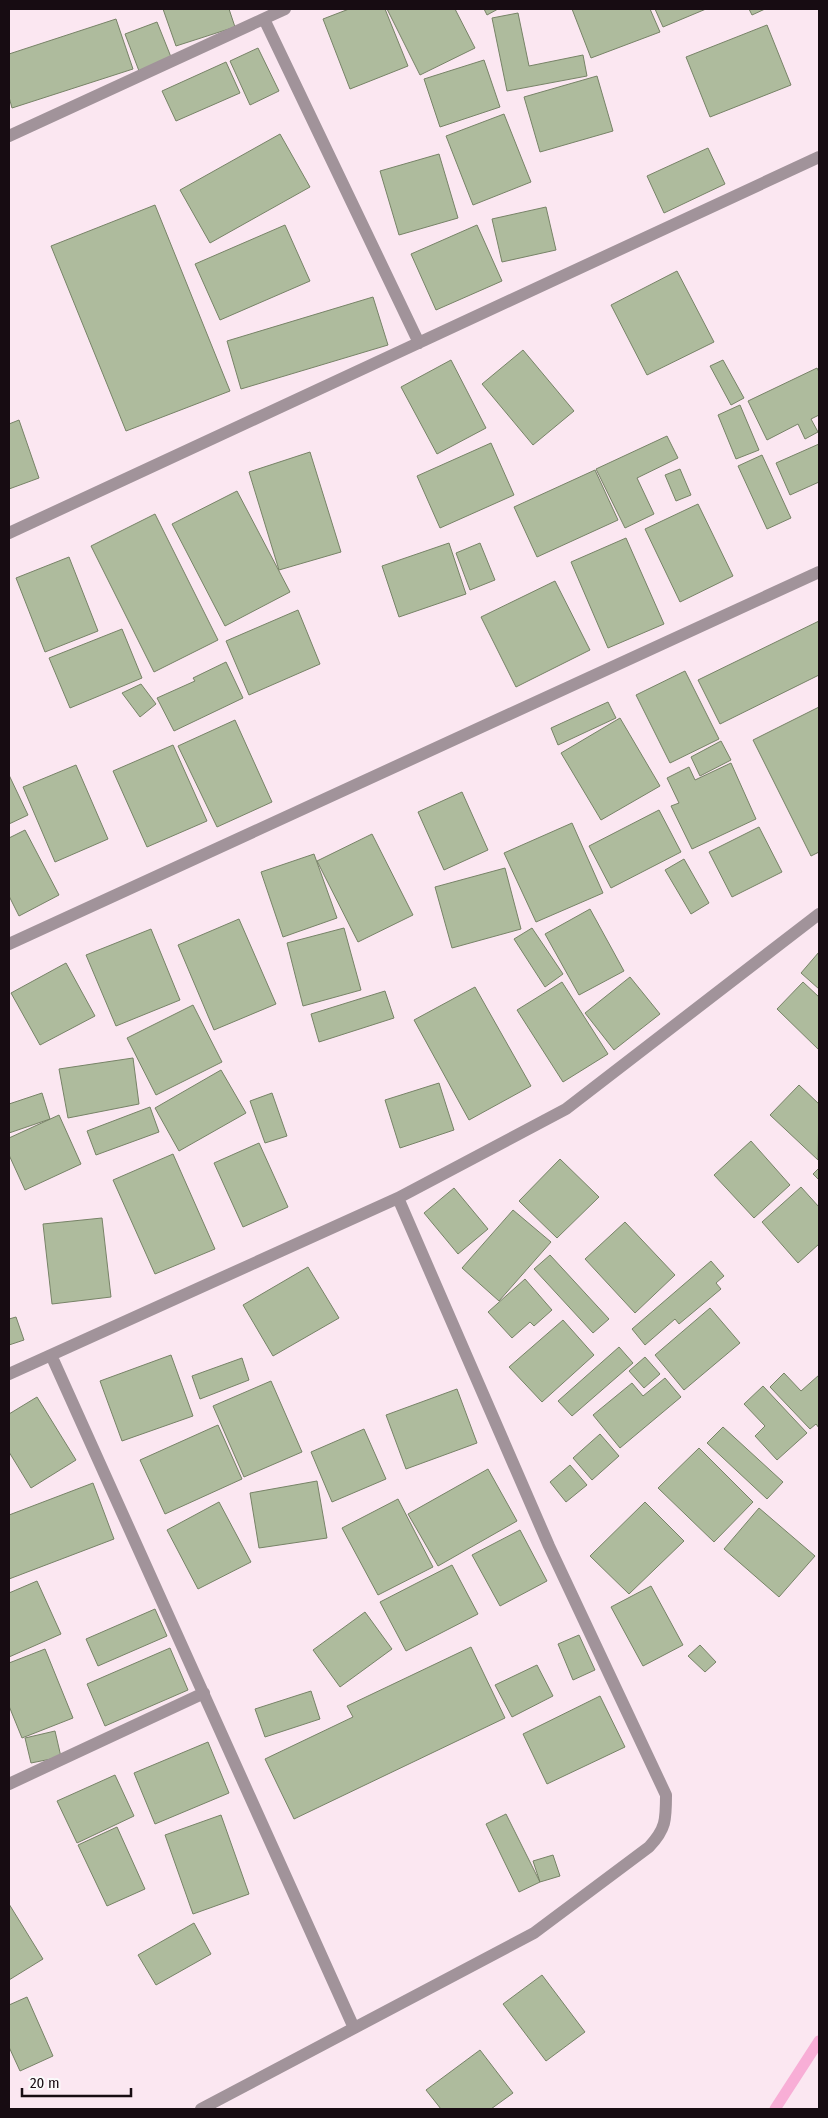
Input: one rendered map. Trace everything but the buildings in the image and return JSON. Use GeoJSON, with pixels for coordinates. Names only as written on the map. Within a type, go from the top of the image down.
{"type":"FeatureCollection","features":[{"type":"Feature","properties":{"kind":"street"},"geometry":{"type":"LineString","coordinates":[[9,136],[285,9]]}},
{"type":"Feature","properties":{"kind":"street"},"geometry":{"type":"LineString","coordinates":[[264,19],[420,343]]}},
{"type":"Feature","properties":{"kind":"street"},"geometry":{"type":"LineString","coordinates":[[9,533],[819,157]]}},
{"type":"Feature","properties":{"kind":"street"},"geometry":{"type":"LineString","coordinates":[[9,944],[819,572]]}},
{"type":"Feature","properties":{"kind":"street"},"geometry":{"type":"LineString","coordinates":[[9,1374],[398,1198],[566,1109],[819,914]]}},
{"type":"Feature","properties":{"kind":"street"},"geometry":{"type":"LineString","coordinates":[[201,2109],[534,1933],[649,1847],[662,1833],[666,1814],[666,1795],[549,1546],[398,1198]]}},
{"type":"Feature","properties":{"kind":"street"},"geometry":{"type":"LineString","coordinates":[[51,1355],[354,2028]]}},
{"type":"Feature","properties":{"kind":"street"},"geometry":{"type":"LineString","coordinates":[[9,1784],[204,1693]]}},
{"type":"Feature","properties":{"kind":"waterway"},"geometry":{"type":"LineString","coordinates":[[775,2109],[819,2041]]}}]}
